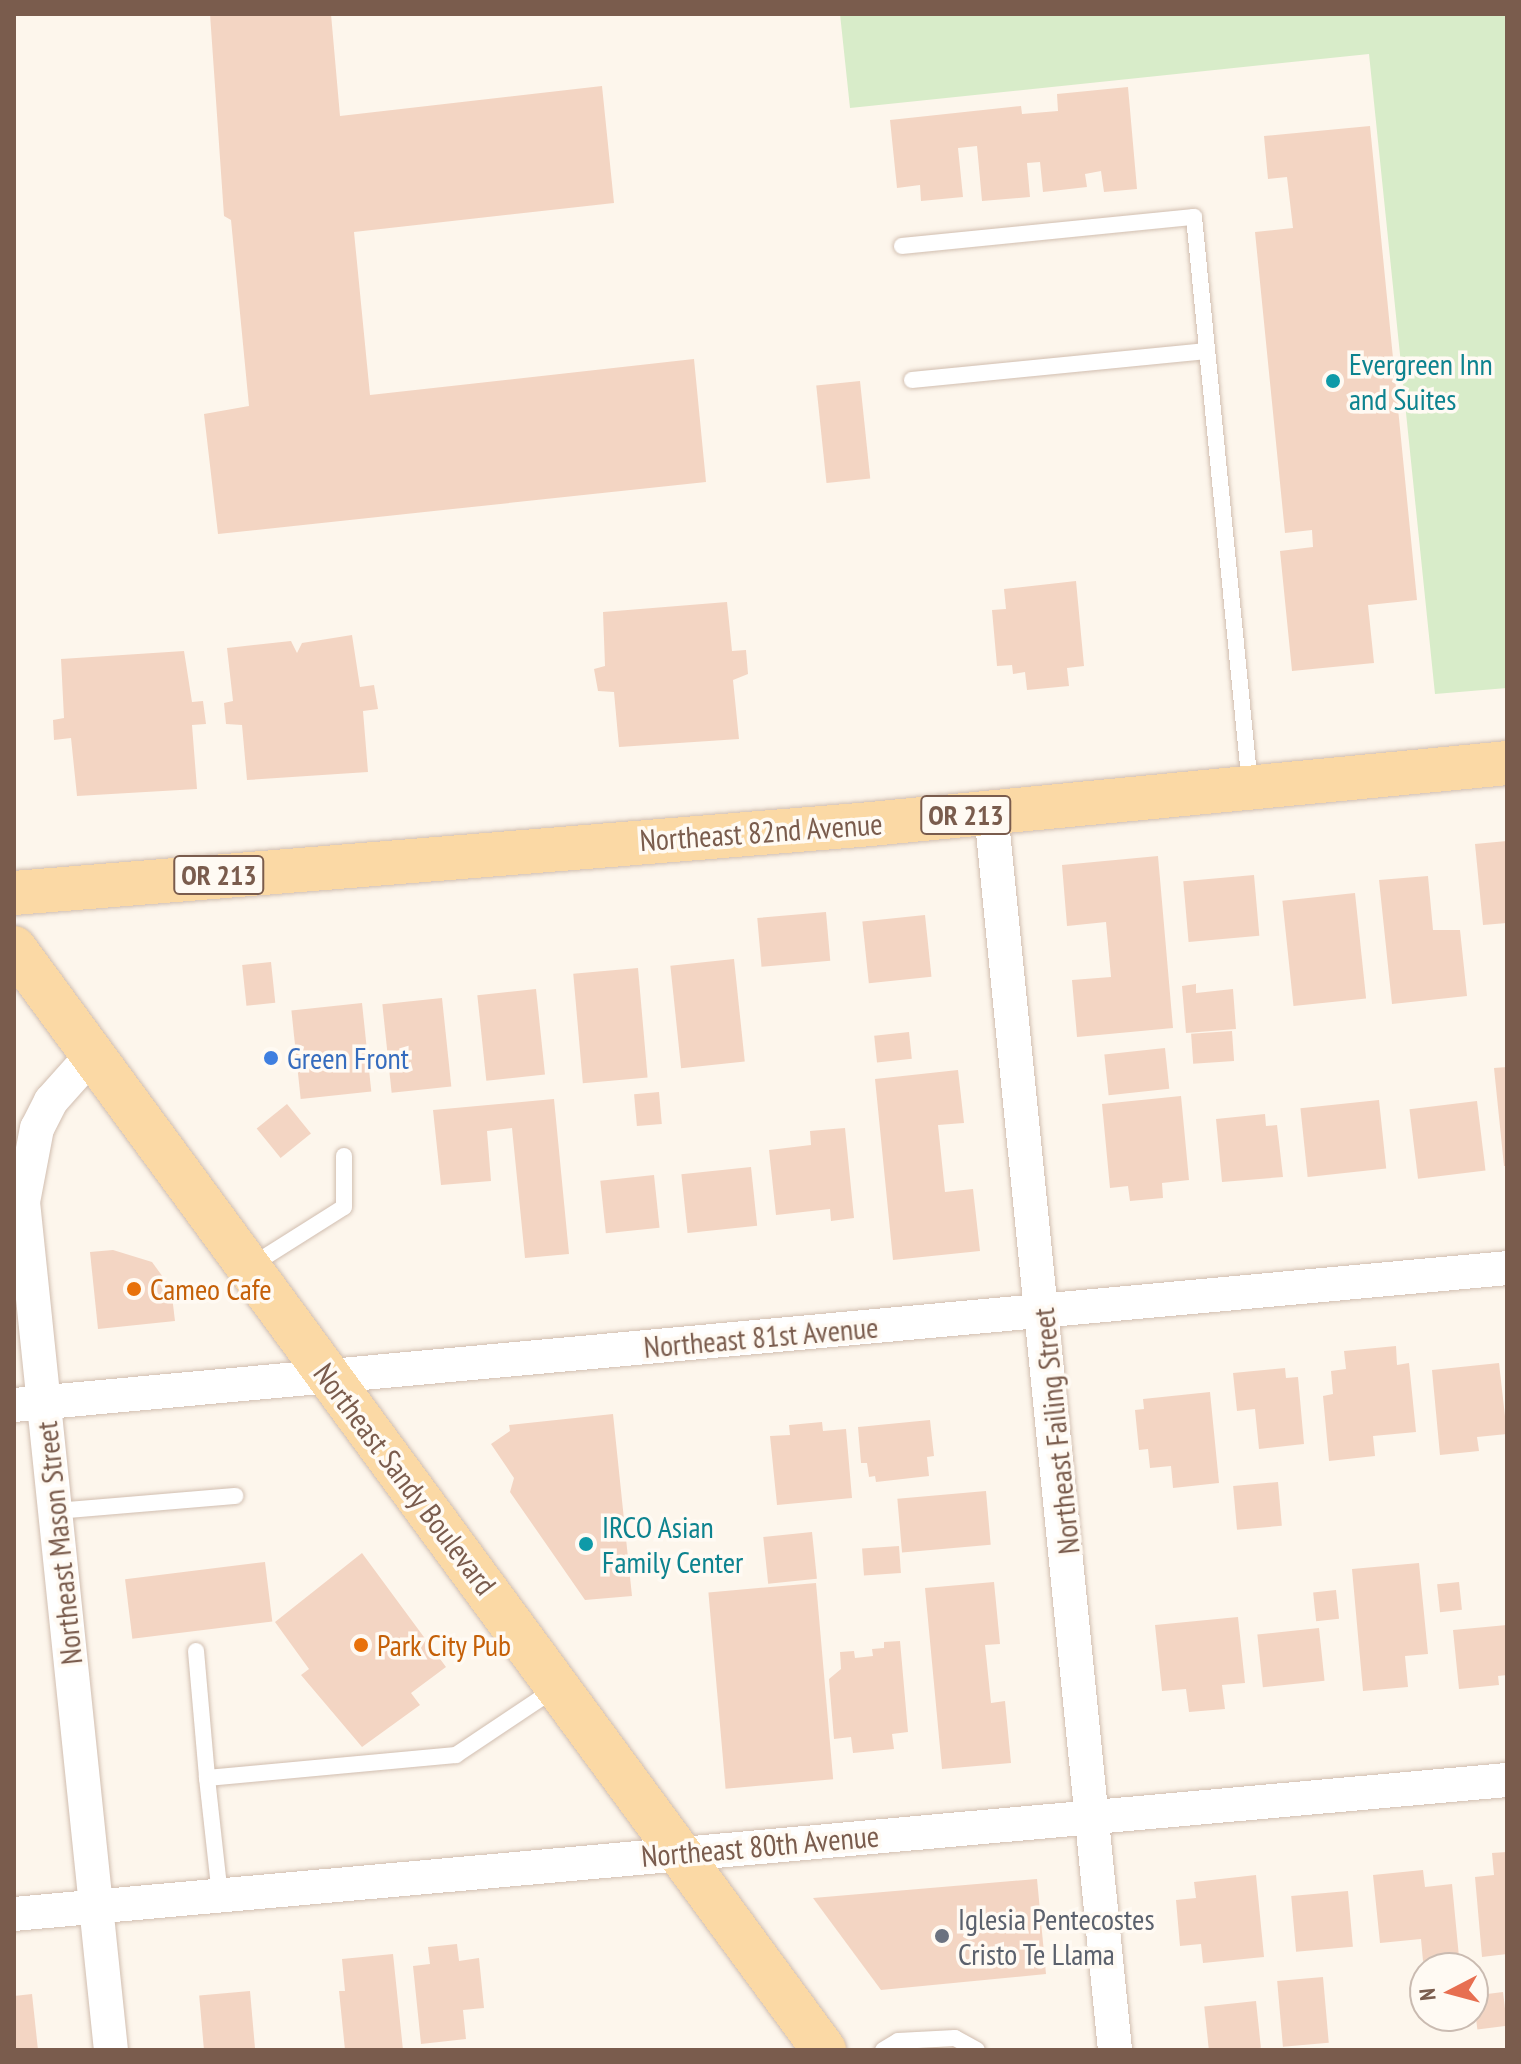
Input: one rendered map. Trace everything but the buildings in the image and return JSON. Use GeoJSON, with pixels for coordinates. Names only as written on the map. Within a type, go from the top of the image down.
{"type":"FeatureCollection","features":[{"type":"Feature","properties":{"kind":"main road","name":"Northeast 82nd Avenue"},"geometry":{"type":"LineString","coordinates":[[14,893],[991,812],[1507,763]]}},
{"type":"Feature","properties":{"kind":"main road","name":"Northeast Sandy Boulevard"},"geometry":{"type":"LineString","coordinates":[[14,948],[328,1377],[561,1685],[824,2050]]}},
{"type":"Feature","properties":{"kind":"street","name":"Northeast Failing Street"},"geometry":{"type":"LineString","coordinates":[[991,812],[1095,1818],[1115,2050]]}},
{"type":"Feature","properties":{"kind":"street","name":"Northeast Mason Street"},"geometry":{"type":"LineString","coordinates":[[92,1055],[51,1101],[37,1128],[19,1200],[29,1404],[55,1511],[111,2050]]}},
{"type":"Feature","properties":{"kind":"street","name":"Northeast 81st Avenue"},"geometry":{"type":"LineString","coordinates":[[29,1404],[1507,1268]]}},
{"type":"Feature","properties":{"kind":"street","name":"Northeast 80th Avenue"},"geometry":{"type":"LineString","coordinates":[[14,1914],[1507,1780]]}},
{"type":"Feature","properties":{"kind":"lane"},"geometry":{"type":"LineString","coordinates":[[902,246],[1194,217],[1250,787]]}},
{"type":"Feature","properties":{"kind":"lane"},"geometry":{"type":"LineString","coordinates":[[912,380],[1207,351]]}},
{"type":"Feature","properties":{"kind":"lane"},"geometry":{"type":"LineString","coordinates":[[248,1268],[344,1207],[344,1156]]}},
{"type":"Feature","properties":{"kind":"lane"},"geometry":{"type":"LineString","coordinates":[[55,1511],[235,1496]]}},
{"type":"Feature","properties":{"kind":"lane"},"geometry":{"type":"LineString","coordinates":[[196,1651],[220,1895]]}},
{"type":"Feature","properties":{"kind":"lane"},"geometry":{"type":"LineString","coordinates":[[207,1778],[456,1755],[561,1685]]}},
{"type":"Feature","properties":{"kind":"lane"},"geometry":{"type":"LineString","coordinates":[[883,2050],[898,2041],[955,2038],[977,2050]]}},
{"type":"Feature","properties":{"kind":"green space"},"geometry":{"type":"Polygon","coordinates":[[[840,14],[1507,14],[1507,688],[1435,694],[1369,54],[850,108],[840,14]]]}},
{"type":"Feature","properties":{"kind":"place","name":"Evergreen Inn and Suites"},"geometry":{"type":"Point","coordinates":[1333,381]}},
{"type":"Feature","properties":{"kind":"place","name":"Green Front"},"geometry":{"type":"Point","coordinates":[271,1058]}},
{"type":"Feature","properties":{"kind":"place","name":"Cameo Cafe"},"geometry":{"type":"Point","coordinates":[134,1289]}},
{"type":"Feature","properties":{"kind":"place","name":"IRCO Asian Family Center"},"geometry":{"type":"Point","coordinates":[586,1544]}},
{"type":"Feature","properties":{"kind":"place","name":"Park City Pub"},"geometry":{"type":"Point","coordinates":[361,1645]}},
{"type":"Feature","properties":{"kind":"place","name":"Iglesia Pentecostes Cristo Te Llama"},"geometry":{"type":"Point","coordinates":[942,1936]}}]}
